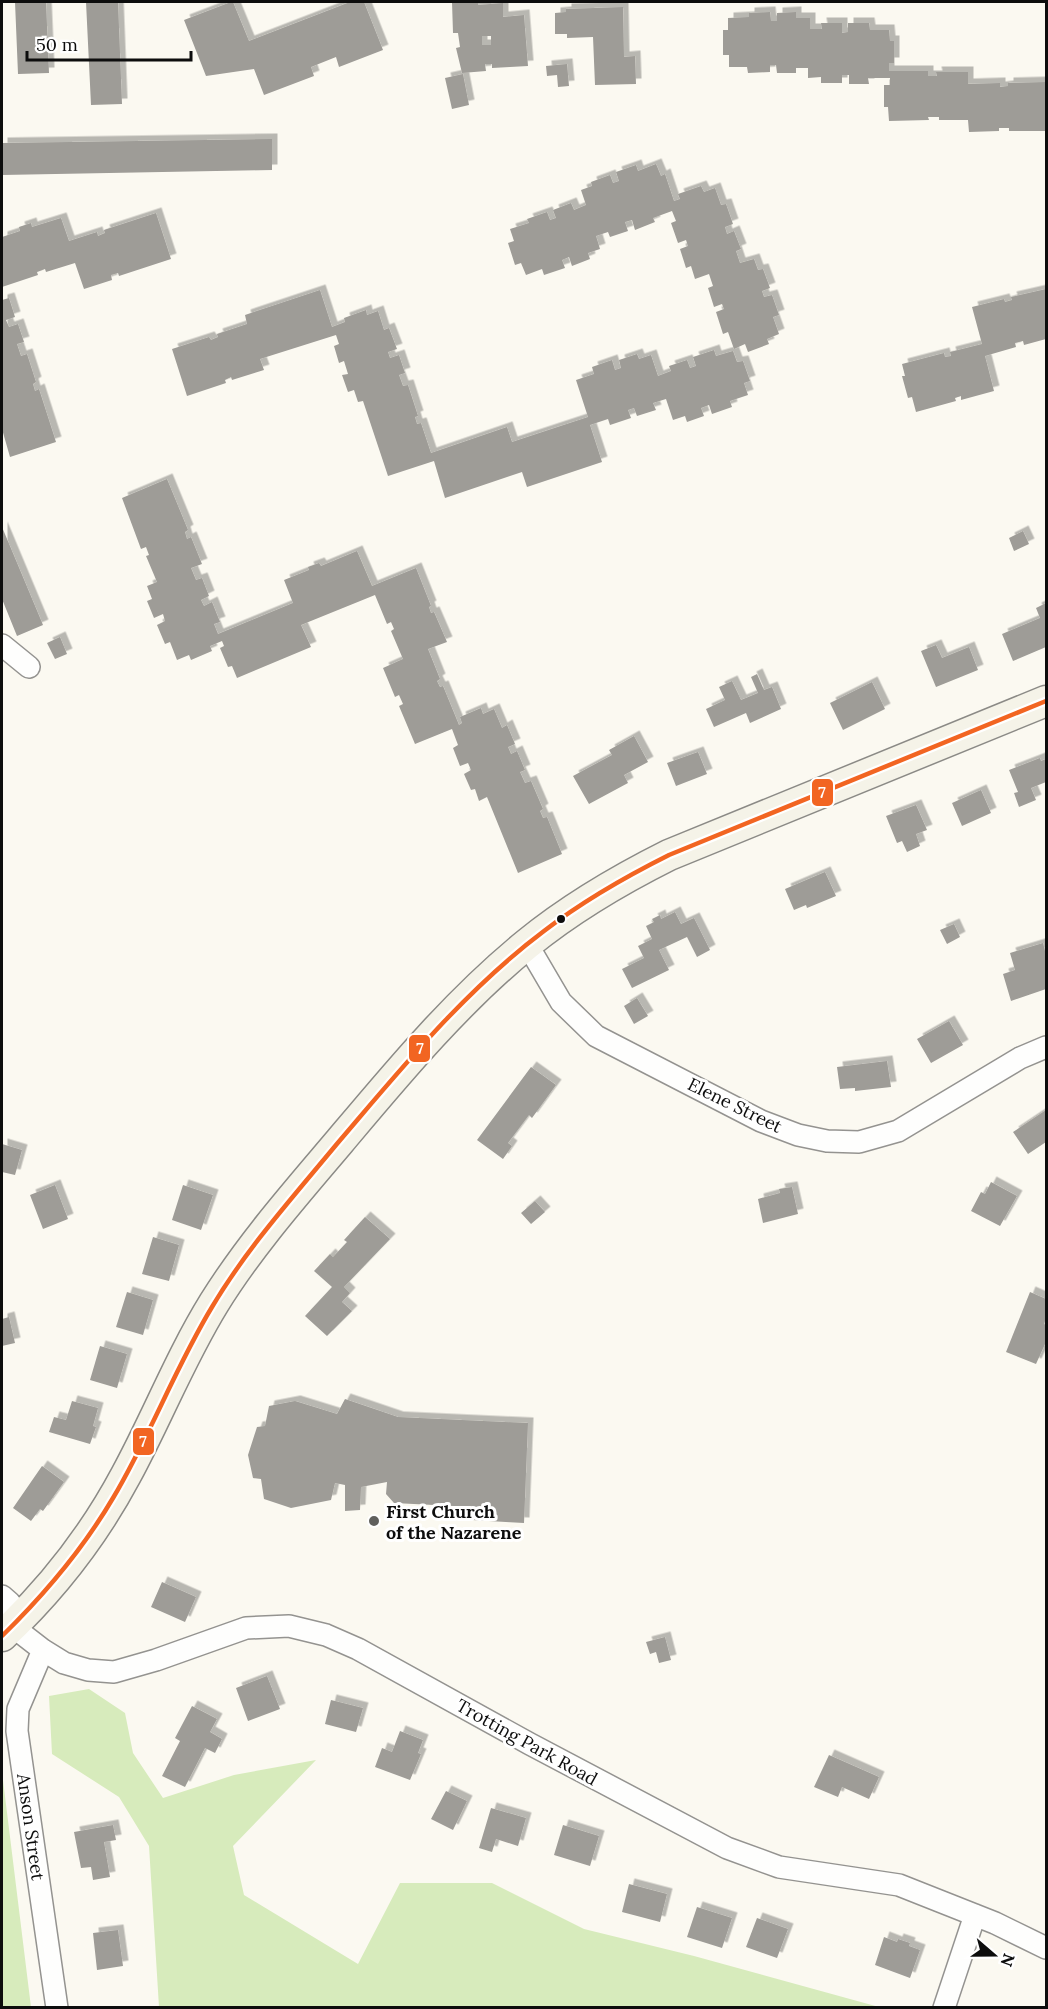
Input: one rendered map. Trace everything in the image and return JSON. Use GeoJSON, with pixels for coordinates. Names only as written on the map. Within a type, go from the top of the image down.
{"type":"FeatureCollection","features":[{"type":"Feature","properties":{"kind":"main road"},"geometry":{"type":"LineString","coordinates":[[5,1629],[61,1572],[100,1519],[126,1477],[194,1338],[214,1303],[264,1232],[430,1037],[467,998],[527,944],[599,893],[669,855],[1047,701]]}},
{"type":"Feature","properties":{"kind":"street"},"geometry":{"type":"LineString","coordinates":[[2,645],[29,667]]}},
{"type":"Feature","properties":{"kind":"street","name":"Elene Street"},"geometry":{"type":"LineString","coordinates":[[527,944],[561,1002],[596,1036],[761,1121],[798,1135],[859,1142],[898,1131],[1010,1064],[1047,1047]]}},
{"type":"Feature","properties":{"kind":"street"},"geometry":{"type":"LineString","coordinates":[[2,1596],[10,1603],[5,1629]]}},
{"type":"Feature","properties":{"kind":"street","name":"Trotting Park Road"},"geometry":{"type":"LineString","coordinates":[[5,1629],[64,1663],[88,1670],[114,1672],[156,1660],[246,1628],[289,1626],[326,1635],[358,1648],[530,1744],[727,1848],[778,1867],[899,1884],[1047,1948]]}},
{"type":"Feature","properties":{"kind":"street","name":"Anson Street"},"geometry":{"type":"LineString","coordinates":[[43,1650],[18,1709],[17,1731],[57,2007]]}},
{"type":"Feature","properties":{"kind":"street"},"geometry":{"type":"LineString","coordinates":[[944,2007],[975,1915]]}},
{"type":"Feature","properties":{"kind":"green space"},"geometry":{"type":"Polygon","coordinates":[[[89,1689],[125,1713],[133,1753],[163,1798],[234,1775],[316,1760],[233,1846],[244,1895],[358,1964],[400,1883],[492,1883],[584,1929],[694,1956],[879,2007],[159,2007],[149,1846],[119,1797],[52,1754],[49,1696],[89,1689]]]}},
{"type":"Feature","properties":{"kind":"green space"},"geometry":{"type":"Polygon","coordinates":[[[2,1772],[31,2007],[2,2007],[2,1772]]]}},
{"type":"Feature","properties":{"kind":"building"},"geometry":{"type":"Polygon","coordinates":[[[15,2],[46,2],[49,73],[18,74],[15,2]]]}},
{"type":"Feature","properties":{"kind":"building"},"geometry":{"type":"Polygon","coordinates":[[[86,2],[118,2],[122,104],[91,105],[86,2]]]}},
{"type":"Feature","properties":{"kind":"building"},"geometry":{"type":"Polygon","coordinates":[[[233,2],[249,41],[350,2],[364,2],[383,50],[339,67],[336,57],[311,67],[314,76],[264,95],[254,69],[206,76],[184,20],[233,2]]]}},
{"type":"Feature","properties":{"kind":"building"},"geometry":{"type":"Polygon","coordinates":[[[452,2],[478,2],[478,5],[503,3],[503,17],[524,15],[528,66],[492,68],[492,64],[485,64],[486,71],[462,73],[456,48],[460,47],[458,33],[453,33],[452,2]],[[482,36],[482,45],[491,45],[491,36],[482,36]]]}},
{"type":"Feature","properties":{"kind":"building"},"geometry":{"type":"Polygon","coordinates":[[[623,7],[624,57],[635,56],[636,84],[595,85],[593,37],[567,38],[567,34],[555,34],[555,13],[566,12],[566,9],[623,7]]]}},
{"type":"Feature","properties":{"kind":"building"},"geometry":{"type":"Polygon","coordinates":[[[770,12],[771,21],[777,21],[777,13],[796,12],[796,18],[810,18],[810,29],[822,29],[821,23],[842,23],[842,33],[848,32],[848,23],[869,23],[870,30],[889,30],[890,41],[894,41],[894,63],[889,63],[889,71],[928,71],[928,76],[937,76],[936,72],[968,72],[968,84],[1000,83],[1000,87],[1008,86],[1008,83],[1046,82],[1046,131],[1009,131],[1009,128],[999,128],[999,131],[969,132],[968,120],[939,120],[939,117],[928,117],[929,120],[889,121],[888,107],[884,107],[884,85],[890,85],[890,78],[868,78],[869,84],[849,84],[849,75],[842,75],[842,83],[821,83],[821,77],[808,78],[808,68],[796,68],[796,73],[777,73],[776,65],[770,65],[770,72],[748,73],[747,67],[729,67],[729,55],[723,55],[723,30],[728,30],[728,18],[749,17],[749,13],[770,12]]]}},
{"type":"Feature","properties":{"kind":"building"},"geometry":{"type":"Polygon","coordinates":[[[567,64],[569,86],[558,87],[557,75],[547,76],[546,66],[567,64]]]}},
{"type":"Feature","properties":{"kind":"building"},"geometry":{"type":"Polygon","coordinates":[[[463,74],[469,105],[452,109],[445,78],[463,74]]]}},
{"type":"Feature","properties":{"kind":"building"},"geometry":{"type":"Polygon","coordinates":[[[272,139],[272,170],[2,175],[2,143],[272,139]]]}},
{"type":"Feature","properties":{"kind":"building"},"geometry":{"type":"Polygon","coordinates":[[[656,164],[661,176],[665,174],[674,201],[680,199],[678,194],[701,186],[704,192],[715,188],[721,205],[726,204],[733,224],[725,227],[727,234],[734,231],[741,249],[736,251],[740,263],[754,259],[758,270],[763,269],[770,288],[762,291],[764,297],[772,295],[779,315],[773,317],[779,334],[767,339],[769,344],[748,352],[745,344],[734,349],[728,332],[723,334],[716,312],[724,309],[722,304],[714,307],[708,288],[713,286],[709,274],[695,279],[691,266],[686,268],[680,249],[688,246],[686,240],[678,243],[671,223],[676,221],[672,211],[653,218],[655,222],[635,230],[632,220],[625,222],[628,231],[610,237],[608,232],[596,236],[600,249],[588,253],[590,259],[572,266],[569,257],[562,260],[565,268],[544,275],[542,269],[526,275],[521,263],[515,265],[508,243],[514,241],[510,229],[529,223],[527,219],[547,212],[550,220],[556,218],[553,210],[571,203],[574,210],[586,205],[581,190],[592,186],[591,182],[610,175],[613,183],[619,181],[616,172],[636,165],[638,171],[656,164]]]}},
{"type":"Feature","properties":{"kind":"building"},"geometry":{"type":"Polygon","coordinates":[[[156,213],[171,259],[119,276],[118,273],[111,275],[112,280],[84,289],[75,263],[46,272],[45,269],[37,272],[38,275],[2,287],[2,237],[20,231],[19,227],[31,223],[32,227],[61,218],[69,241],[97,232],[98,236],[105,233],[104,230],[156,213]]]}},
{"type":"Feature","properties":{"kind":"building"},"geometry":{"type":"Polygon","coordinates":[[[1046,289],[1046,339],[1024,345],[1023,341],[1015,343],[1016,347],[985,356],[994,391],[961,400],[961,396],[955,398],[956,401],[916,412],[912,397],[908,398],[902,376],[905,376],[902,364],[944,353],[945,357],[951,356],[950,352],[982,344],[972,307],[1004,299],[1005,302],[1012,300],[1011,297],[1046,289]]]}},
{"type":"Feature","properties":{"kind":"building"},"geometry":{"type":"Polygon","coordinates":[[[320,290],[332,327],[345,322],[344,318],[366,310],[367,315],[378,311],[384,330],[389,328],[397,349],[388,352],[390,358],[399,355],[405,373],[399,375],[403,386],[408,385],[418,416],[415,417],[417,424],[421,423],[431,453],[507,427],[512,442],[588,417],[576,380],[594,374],[592,367],[612,360],[615,370],[621,368],[619,360],[637,354],[639,359],[651,355],[658,376],[671,371],[669,366],[687,360],[690,368],[696,366],[693,357],[714,350],[716,356],[733,351],[737,362],[743,361],[750,381],[744,383],[748,395],[730,401],[732,407],[712,414],[709,405],[701,408],[704,416],[687,422],[685,416],[673,420],[666,399],[653,403],[656,410],[637,416],[634,408],[628,410],[631,418],[610,425],[608,419],[590,425],[602,462],[527,487],[522,472],[445,498],[434,461],[388,476],[363,401],[358,402],[354,390],[348,392],[342,375],[348,374],[344,361],[339,363],[334,346],[339,344],[336,335],[260,359],[264,370],[232,380],[231,377],[225,380],[226,383],[187,396],[172,349],[209,337],[211,340],[218,337],[217,334],[247,324],[245,315],[320,290]]]}},
{"type":"Feature","properties":{"kind":"building"},"geometry":{"type":"Polygon","coordinates":[[[9,298],[15,317],[6,320],[9,327],[18,324],[24,342],[17,344],[21,356],[27,354],[36,382],[33,384],[35,391],[39,389],[56,442],[10,457],[2,429],[2,300],[9,298]]]}},
{"type":"Feature","properties":{"kind":"building"},"geometry":{"type":"Polygon","coordinates":[[[167,479],[188,530],[185,532],[187,539],[191,537],[202,564],[191,568],[196,580],[202,578],[209,596],[201,600],[204,606],[212,602],[220,622],[214,624],[218,634],[293,603],[284,580],[309,570],[308,567],[319,563],[321,566],[357,551],[372,586],[416,568],[431,606],[429,607],[431,613],[434,612],[447,642],[428,649],[440,679],[437,681],[440,687],[443,686],[459,725],[462,723],[460,717],[481,708],[483,714],[494,709],[502,728],[507,725],[515,744],[508,747],[511,754],[517,751],[525,770],[520,772],[525,783],[531,781],[543,809],[540,811],[543,818],[547,817],[562,854],[518,873],[487,797],[479,801],[475,789],[471,790],[464,774],[471,770],[468,763],[460,766],[453,748],[458,745],[452,729],[415,744],[399,706],[403,704],[399,695],[395,697],[383,668],[403,659],[391,631],[394,629],[391,622],[387,624],[375,595],[301,625],[311,647],[237,678],[232,666],[228,667],[220,648],[224,646],[222,641],[210,646],[212,651],[191,660],[189,655],[177,660],[170,642],[165,644],[157,625],[165,621],[163,614],[154,618],[147,601],[152,599],[147,586],[157,582],[146,556],[149,555],[146,547],[141,549],[122,498],[167,479]]]}},
{"type":"Feature","properties":{"kind":"building"},"geometry":{"type":"Polygon","coordinates":[[[2,527],[43,625],[17,636],[2,599],[2,527]]]}},
{"type":"Feature","properties":{"kind":"building"},"geometry":{"type":"Polygon","coordinates":[[[1023,531],[1029,544],[1014,551],[1009,538],[1023,531]]]}},
{"type":"Feature","properties":{"kind":"building"},"geometry":{"type":"Polygon","coordinates":[[[1046,603],[1046,647],[1013,661],[1002,634],[1040,618],[1036,608],[1046,603]]]}},
{"type":"Feature","properties":{"kind":"building"},"geometry":{"type":"Polygon","coordinates":[[[60,637],[67,654],[55,659],[47,643],[60,637]]]}},
{"type":"Feature","properties":{"kind":"building"},"geometry":{"type":"Polygon","coordinates":[[[936,645],[942,658],[969,647],[978,670],[936,687],[921,651],[936,645]]]}},
{"type":"Feature","properties":{"kind":"building"},"geometry":{"type":"Polygon","coordinates":[[[757,674],[764,690],[772,687],[781,709],[750,723],[746,713],[714,727],[706,709],[725,700],[719,687],[732,681],[741,700],[758,693],[751,677],[757,674]]]}},
{"type":"Feature","properties":{"kind":"building"},"geometry":{"type":"Polygon","coordinates":[[[872,682],[885,709],[843,730],[830,703],[872,682]]]}},
{"type":"Feature","properties":{"kind":"building"},"geometry":{"type":"Polygon","coordinates":[[[634,736],[648,762],[624,775],[628,783],[589,804],[573,776],[612,755],[609,750],[634,736]]]}},
{"type":"Feature","properties":{"kind":"building"},"geometry":{"type":"Polygon","coordinates":[[[698,752],[707,774],[676,786],[667,763],[698,752]]]}},
{"type":"Feature","properties":{"kind":"building"},"geometry":{"type":"Polygon","coordinates":[[[1040,758],[1041,761],[1046,759],[1046,782],[1031,788],[1036,800],[1019,807],[1014,793],[1018,792],[1009,770],[1040,758]]]}},
{"type":"Feature","properties":{"kind":"building"},"geometry":{"type":"Polygon","coordinates":[[[981,790],[991,813],[962,826],[952,803],[981,790]]]}},
{"type":"Feature","properties":{"kind":"building"},"geometry":{"type":"Polygon","coordinates":[[[916,805],[927,830],[916,834],[920,846],[907,852],[902,841],[897,843],[886,816],[916,805]]]}},
{"type":"Feature","properties":{"kind":"building"},"geometry":{"type":"Polygon","coordinates":[[[825,872],[836,896],[807,908],[806,905],[794,910],[785,889],[825,872]]]}},
{"type":"Feature","properties":{"kind":"building"},"geometry":{"type":"Polygon","coordinates":[[[675,912],[681,924],[694,918],[710,950],[697,957],[687,937],[659,950],[669,970],[632,988],[622,969],[644,958],[638,946],[652,939],[646,926],[660,915],[661,919],[675,912]]]}},
{"type":"Feature","properties":{"kind":"building"},"geometry":{"type":"Polygon","coordinates":[[[954,924],[960,937],[947,944],[940,930],[954,924]]]}},
{"type":"Feature","properties":{"kind":"building"},"geometry":{"type":"Polygon","coordinates":[[[1043,943],[1046,955],[1046,989],[1011,1001],[1003,974],[1015,970],[1010,953],[1043,943]]]}},
{"type":"Feature","properties":{"kind":"building"},"geometry":{"type":"Polygon","coordinates":[[[637,998],[648,1016],[634,1024],[624,1006],[637,998]]]}},
{"type":"Feature","properties":{"kind":"building"},"geometry":{"type":"Polygon","coordinates":[[[949,1021],[963,1045],[931,1063],[917,1039],[949,1021]]]}},
{"type":"Feature","properties":{"kind":"building"},"geometry":{"type":"Polygon","coordinates":[[[887,1061],[891,1087],[855,1091],[855,1088],[840,1089],[837,1067],[887,1061]]]}},
{"type":"Feature","properties":{"kind":"building"},"geometry":{"type":"Polygon","coordinates":[[[531,1067],[556,1085],[532,1118],[529,1115],[508,1143],[512,1146],[503,1159],[477,1140],[531,1067]]]}},
{"type":"Feature","properties":{"kind":"building"},"geometry":{"type":"Polygon","coordinates":[[[1046,1110],[1046,1142],[1028,1154],[1013,1132],[1046,1110]]]}},
{"type":"Feature","properties":{"kind":"building"},"geometry":{"type":"Polygon","coordinates":[[[2,1144],[22,1150],[15,1175],[2,1172],[2,1144]]]}},
{"type":"Feature","properties":{"kind":"building"},"geometry":{"type":"Polygon","coordinates":[[[991,1182],[1017,1196],[1000,1226],[971,1211],[981,1192],[985,1194],[991,1182]]]}},
{"type":"Feature","properties":{"kind":"building"},"geometry":{"type":"Polygon","coordinates":[[[55,1185],[68,1219],[43,1229],[30,1195],[55,1185]]]}},
{"type":"Feature","properties":{"kind":"building"},"geometry":{"type":"Polygon","coordinates":[[[183,1185],[213,1195],[201,1230],[172,1220],[183,1185]]]}},
{"type":"Feature","properties":{"kind":"building"},"geometry":{"type":"Polygon","coordinates":[[[792,1187],[798,1214],[763,1223],[758,1199],[780,1193],[779,1189],[792,1187]]]}},
{"type":"Feature","properties":{"kind":"building"},"geometry":{"type":"Polygon","coordinates":[[[535,1201],[545,1212],[531,1224],[521,1213],[535,1201]]]}},
{"type":"Feature","properties":{"kind":"building"},"geometry":{"type":"Polygon","coordinates":[[[365,1217],[390,1239],[344,1287],[350,1293],[342,1302],[352,1311],[327,1336],[305,1316],[332,1287],[314,1271],[330,1254],[333,1257],[347,1242],[344,1240],[365,1217]]]}},
{"type":"Feature","properties":{"kind":"building"},"geometry":{"type":"Polygon","coordinates":[[[153,1237],[179,1245],[169,1281],[142,1274],[153,1237]]]}},
{"type":"Feature","properties":{"kind":"building"},"geometry":{"type":"Polygon","coordinates":[[[127,1292],[153,1300],[143,1335],[116,1327],[127,1292]]]}},
{"type":"Feature","properties":{"kind":"building"},"geometry":{"type":"Polygon","coordinates":[[[1030,1292],[1046,1299],[1044,1324],[1046,1325],[1046,1345],[1036,1364],[1006,1352],[1030,1292]]]}},
{"type":"Feature","properties":{"kind":"building"},"geometry":{"type":"Polygon","coordinates":[[[9,1317],[15,1343],[2,1346],[2,1319],[9,1317]]]}},
{"type":"Feature","properties":{"kind":"building"},"geometry":{"type":"Polygon","coordinates":[[[100,1346],[127,1354],[117,1388],[90,1380],[100,1346]]]}},
{"type":"Feature","properties":{"kind":"building"},"geometry":{"type":"Polygon","coordinates":[[[345,1399],[398,1417],[528,1423],[524,1523],[472,1520],[473,1507],[394,1503],[386,1494],[387,1482],[361,1487],[360,1510],[345,1511],[345,1485],[335,1483],[331,1500],[291,1508],[264,1499],[261,1479],[253,1478],[248,1455],[257,1427],[265,1426],[269,1406],[295,1401],[337,1414],[345,1399]]]}},
{"type":"Feature","properties":{"kind":"building"},"geometry":{"type":"Polygon","coordinates":[[[72,1401],[98,1408],[93,1426],[96,1427],[90,1444],[49,1432],[54,1417],[66,1420],[72,1401]]]}},
{"type":"Feature","properties":{"kind":"building"},"geometry":{"type":"Polygon","coordinates":[[[42,1466],[64,1482],[43,1511],[40,1509],[31,1521],[13,1508],[42,1466]]]}},
{"type":"Feature","properties":{"kind":"building"},"geometry":{"type":"Polygon","coordinates":[[[162,1582],[196,1597],[185,1622],[151,1607],[162,1582]]]}},
{"type":"Feature","properties":{"kind":"building"},"geometry":{"type":"Polygon","coordinates":[[[665,1637],[671,1660],[659,1663],[656,1652],[650,1654],[646,1642],[665,1637]]]}},
{"type":"Feature","properties":{"kind":"building"},"geometry":{"type":"Polygon","coordinates":[[[267,1676],[280,1709],[248,1721],[236,1688],[267,1676]]]}},
{"type":"Feature","properties":{"kind":"building"},"geometry":{"type":"Polygon","coordinates":[[[331,1700],[363,1708],[356,1732],[325,1724],[331,1700]]]}},
{"type":"Feature","properties":{"kind":"building"},"geometry":{"type":"Polygon","coordinates":[[[192,1706],[217,1719],[210,1732],[222,1739],[215,1753],[205,1748],[185,1787],[162,1776],[180,1741],[175,1738],[192,1706]]]}},
{"type":"Feature","properties":{"kind":"building"},"geometry":{"type":"Polygon","coordinates":[[[400,1731],[423,1740],[418,1753],[421,1754],[410,1780],[375,1767],[382,1748],[392,1752],[400,1731]]]}},
{"type":"Feature","properties":{"kind":"building"},"geometry":{"type":"Polygon","coordinates":[[[829,1755],[879,1777],[869,1799],[842,1787],[838,1797],[814,1787],[829,1755]]]}},
{"type":"Feature","properties":{"kind":"building"},"geometry":{"type":"Polygon","coordinates":[[[446,1791],[467,1801],[453,1830],[431,1819],[446,1791]]]}},
{"type":"Feature","properties":{"kind":"building"},"geometry":{"type":"Polygon","coordinates":[[[491,1808],[526,1818],[518,1846],[496,1839],[492,1852],[479,1848],[491,1808]]]}},
{"type":"Feature","properties":{"kind":"building"},"geometry":{"type":"Polygon","coordinates":[[[113,1825],[116,1840],[104,1842],[110,1877],[93,1880],[91,1867],[81,1868],[74,1832],[113,1825]]]}},
{"type":"Feature","properties":{"kind":"building"},"geometry":{"type":"Polygon","coordinates":[[[563,1825],[599,1836],[590,1866],[554,1855],[563,1825]]]}},
{"type":"Feature","properties":{"kind":"building"},"geometry":{"type":"Polygon","coordinates":[[[629,1884],[667,1894],[660,1922],[622,1912],[629,1884]]]}},
{"type":"Feature","properties":{"kind":"building"},"geometry":{"type":"Polygon","coordinates":[[[697,1907],[732,1918],[722,1948],[687,1937],[697,1907]]]}},
{"type":"Feature","properties":{"kind":"building"},"geometry":{"type":"Polygon","coordinates":[[[757,1918],[788,1929],[777,1958],[746,1947],[757,1918]]]}},
{"type":"Feature","properties":{"kind":"building"},"geometry":{"type":"Polygon","coordinates":[[[118,1930],[123,1966],[97,1970],[93,1933],[118,1930]]]}},
{"type":"Feature","properties":{"kind":"building"},"geometry":{"type":"Polygon","coordinates":[[[884,1937],[897,1942],[898,1939],[910,1943],[909,1946],[920,1950],[910,1978],[875,1965],[884,1937]]]}},
{"type":"Feature","properties":{"kind":"transit line","name":"7"},"geometry":{"type":"LineString","coordinates":[[2,1636],[62,1570],[101,1517],[139,1451],[199,1330],[226,1285],[255,1244],[409,1060],[487,979],[515,954],[574,910],[620,881],[669,855],[1046,701]]}},
{"type":"Feature","properties":{"kind":"place","name":"First Church of the Nazarene"},"geometry":{"type":"Point","coordinates":[374,1521]}}]}
